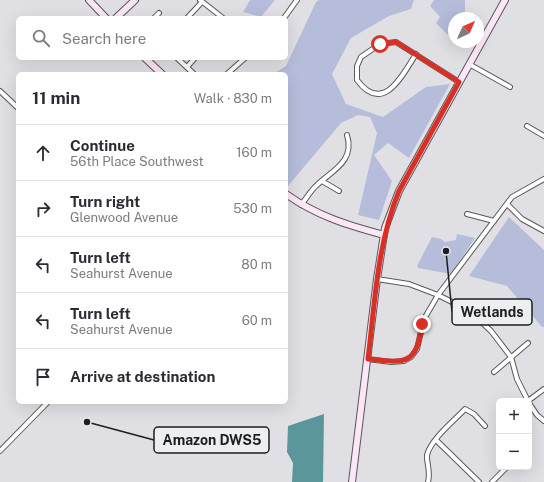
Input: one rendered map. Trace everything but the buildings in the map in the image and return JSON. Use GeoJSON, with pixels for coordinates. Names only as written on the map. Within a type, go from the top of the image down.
{"type":"FeatureCollection","features":[{"type":"Feature","properties":{"kind":"street"},"geometry":{"type":"LineString","coordinates":[[89,0],[104,16]]}},
{"type":"Feature","properties":{"kind":"street"},"geometry":{"type":"LineString","coordinates":[[118,16],[135,0]]}},
{"type":"Feature","properties":{"kind":"street"},"geometry":{"type":"LineString","coordinates":[[285,16],[297,0]]}},
{"type":"Feature","properties":{"kind":"street"},"geometry":{"type":"LineString","coordinates":[[352,482],[377,279],[384,235],[399,191],[505,0]]}},
{"type":"Feature","properties":{"kind":"street"},"geometry":{"type":"LineString","coordinates":[[189,16],[201,1],[220,16]]}},
{"type":"Feature","properties":{"kind":"street"},"geometry":{"type":"LineString","coordinates":[[156,16],[159,13]]}},
{"type":"Feature","properties":{"kind":"street"},"geometry":{"type":"LineString","coordinates":[[416,54],[391,89],[378,94],[365,89],[357,80],[357,66],[361,57],[380,44],[396,42],[416,54],[459,82]]}},
{"type":"Feature","properties":{"kind":"street"},"geometry":{"type":"LineString","coordinates":[[147,60],[160,72]]}},
{"type":"Feature","properties":{"kind":"street"},"geometry":{"type":"LineString","coordinates":[[179,60],[192,72]]}},
{"type":"Feature","properties":{"kind":"street"},"geometry":{"type":"LineString","coordinates":[[187,67],[194,60]]}},
{"type":"Feature","properties":{"kind":"street"},"geometry":{"type":"LineString","coordinates":[[229,72],[243,60]]}},
{"type":"Feature","properties":{"kind":"street"},"geometry":{"type":"LineString","coordinates":[[469,64],[510,87]]}},
{"type":"Feature","properties":{"kind":"street"},"geometry":{"type":"LineString","coordinates":[[0,91],[16,106]]}},
{"type":"Feature","properties":{"kind":"street"},"geometry":{"type":"LineString","coordinates":[[527,126],[544,136]]}},
{"type":"Feature","properties":{"kind":"street"},"geometry":{"type":"LineString","coordinates":[[301,205],[316,185],[346,158],[350,144],[347,135]]}},
{"type":"Feature","properties":{"kind":"street"},"geometry":{"type":"LineString","coordinates":[[368,359],[391,362],[404,361],[411,357],[417,349],[424,319],[438,295],[512,197],[544,179]]}},
{"type":"Feature","properties":{"kind":"street"},"geometry":{"type":"LineString","coordinates":[[322,181],[339,190]]}},
{"type":"Feature","properties":{"kind":"street"},"geometry":{"type":"LineString","coordinates":[[288,195],[301,205],[325,217],[384,235]]}},
{"type":"Feature","properties":{"kind":"street"},"geometry":{"type":"LineString","coordinates":[[506,204],[522,219],[544,232]]}},
{"type":"Feature","properties":{"kind":"street"},"geometry":{"type":"LineString","coordinates":[[466,214],[494,221]]}},
{"type":"Feature","properties":{"kind":"street"},"geometry":{"type":"LineString","coordinates":[[377,279],[409,284],[438,295],[476,316],[491,331],[511,357],[517,379],[526,398]]}},
{"type":"Feature","properties":{"kind":"street"},"geometry":{"type":"LineString","coordinates":[[494,372],[528,343]]}},
{"type":"Feature","properties":{"kind":"street"},"geometry":{"type":"LineString","coordinates":[[532,399],[544,389]]}},
{"type":"Feature","properties":{"kind":"street"},"geometry":{"type":"LineString","coordinates":[[0,452],[46,404]]}},
{"type":"Feature","properties":{"kind":"street"},"geometry":{"type":"LineString","coordinates":[[532,408],[544,421]]}},
{"type":"Feature","properties":{"kind":"street"},"geometry":{"type":"LineString","coordinates":[[428,482],[430,468],[426,457],[430,447],[466,409],[474,414],[485,426]]}},
{"type":"Feature","properties":{"kind":"street"},"geometry":{"type":"LineString","coordinates":[[436,440],[479,482]]}},
{"type":"Feature","properties":{"kind":"street"},"geometry":{"type":"LineString","coordinates":[[492,482],[503,470]]}},
{"type":"Feature","properties":{"kind":"shaded area"},"geometry":{"type":"Polygon","coordinates":[[[250,0],[275,0],[262,16],[243,12],[250,0]]]}},
{"type":"Feature","properties":{"kind":"shaded area"},"geometry":{"type":"Polygon","coordinates":[[[319,0],[414,0],[411,9],[389,16],[351,38],[332,74],[346,104],[383,117],[426,87],[450,84],[409,158],[388,143],[374,155],[392,181],[379,220],[358,215],[377,133],[370,117],[358,115],[341,123],[288,186],[288,72],[276,72],[286,66],[316,2],[319,0]]]}},
{"type":"Feature","properties":{"kind":"shaded area"},"geometry":{"type":"Polygon","coordinates":[[[434,0],[465,0],[465,12],[448,12],[448,35],[436,23],[440,17],[430,6],[434,0]]]}},
{"type":"Feature","properties":{"kind":"shaded area"},"geometry":{"type":"Polygon","coordinates":[[[509,217],[544,250],[544,327],[542,327],[507,286],[469,276],[509,217]]]}},
{"type":"Feature","properties":{"kind":"shaded area"},"geometry":{"type":"Polygon","coordinates":[[[457,234],[475,238],[451,274],[418,268],[417,266],[432,237],[441,239],[445,242],[456,240],[457,234]]]}},
{"type":"Feature","properties":{"kind":"shaded area"},"geometry":{"type":"Polygon","coordinates":[[[324,414],[323,482],[292,482],[293,463],[287,452],[288,426],[324,414]]]}},
{"type":"Feature","properties":{"kind":"place","name":"Wetlands"},"geometry":{"type":"Point","coordinates":[446,251]}},
{"type":"Feature","properties":{"kind":"place","name":"Amazon DWS5"},"geometry":{"type":"Point","coordinates":[87,422]}},
{"type":"Feature","properties":{"kind":"route"},"geometry":{"type":"LineString","coordinates":[[380,44],[396,42],[459,82],[399,191],[385,228],[377,279],[368,359],[391,362],[404,361],[411,357],[417,349],[422,324]]}}]}
